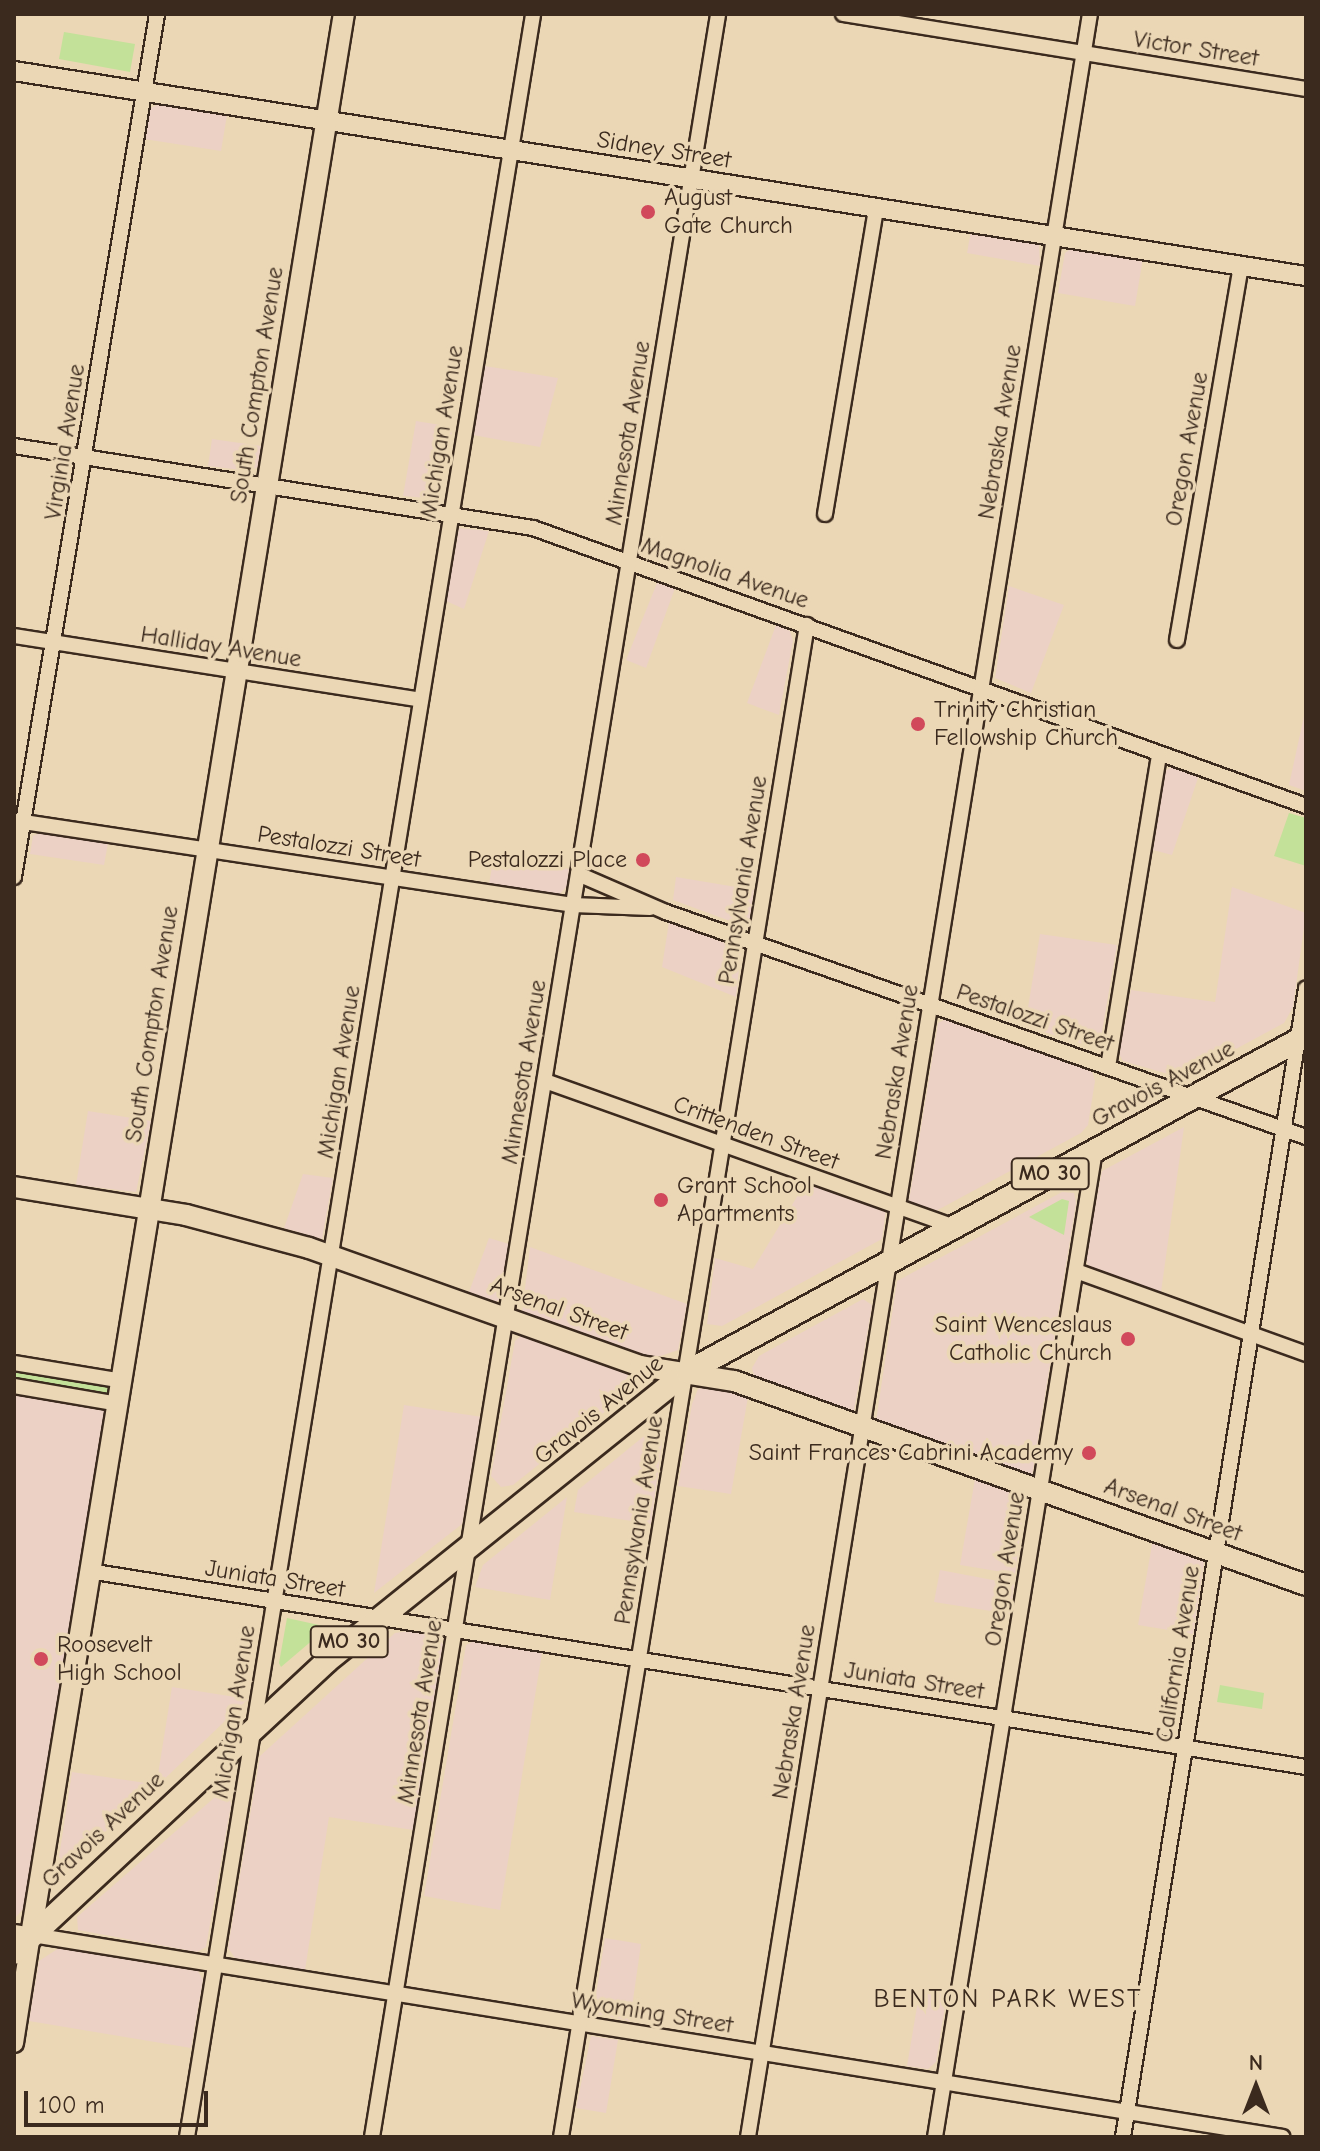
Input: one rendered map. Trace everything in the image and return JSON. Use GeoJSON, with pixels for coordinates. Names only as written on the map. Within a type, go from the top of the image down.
{"type":"FeatureCollection","features":[{"type":"Feature","properties":{"kind":"main road","name":"South Compton Avenue"},"geometry":{"type":"LineString","coordinates":[[23,1934],[123,1381],[344,14]]}},
{"type":"Feature","properties":{"kind":"main road","name":"Gravois Avenue"},"geometry":{"type":"LineString","coordinates":[[14,1953],[23,1934],[379,1618],[687,1372],[1302,1038]]}},
{"type":"Feature","properties":{"kind":"main road","name":"Arsenal Street"},"geometry":{"type":"LineString","coordinates":[[14,1187],[149,1207],[331,1255],[640,1366],[734,1381],[1306,1585]]}},
{"type":"Feature","properties":{"kind":"street","name":"Virginia Avenue"},"geometry":{"type":"LineString","coordinates":[[14,877],[19,822],[85,458],[157,14]]}},
{"type":"Feature","properties":{"kind":"street","name":"Michigan Avenue"},"geometry":{"type":"LineString","coordinates":[[187,2137],[533,14]]}},
{"type":"Feature","properties":{"kind":"street","name":"Minnesota Avenue"},"geometry":{"type":"LineString","coordinates":[[372,2137],[718,14]]}},
{"type":"Feature","properties":{"kind":"street","name":"Victor Street"},"geometry":{"type":"LineString","coordinates":[[843,14],[1306,89]]}},
{"type":"Feature","properties":{"kind":"street","name":"Nebraska Avenue"},"geometry":{"type":"LineString","coordinates":[[748,2137],[1090,14]]}},
{"type":"Feature","properties":{"kind":"street","name":"Sidney Street"},"geometry":{"type":"LineString","coordinates":[[14,71],[1306,276]]}},
{"type":"Feature","properties":{"kind":"street"},"geometry":{"type":"LineString","coordinates":[[825,514],[876,208]]}},
{"type":"Feature","properties":{"kind":"street","name":"Oregon Avenue"},"geometry":{"type":"LineString","coordinates":[[1177,640],[1241,265]]}},
{"type":"Feature","properties":{"kind":"street","name":"Magnolia Avenue"},"geometry":{"type":"LineString","coordinates":[[14,446],[452,512],[533,528],[1306,806]]}},
{"type":"Feature","properties":{"kind":"street","name":"Pennsylvania Avenue"},"geometry":{"type":"LineString","coordinates":[[561,2137],[807,625]]}},
{"type":"Feature","properties":{"kind":"street","name":"Halliday Avenue"},"geometry":{"type":"LineString","coordinates":[[14,636],[421,700]]}},
{"type":"Feature","properties":{"kind":"street"},"geometry":{"type":"LineString","coordinates":[[1108,1067],[1159,755]]}},
{"type":"Feature","properties":{"kind":"street","name":"Pestalozzi Street"},"geometry":{"type":"LineString","coordinates":[[19,822],[573,905],[658,909]]}},
{"type":"Feature","properties":{"kind":"street","name":"Pestalozzi Street"},"geometry":{"type":"LineString","coordinates":[[578,874],[658,909],[1306,1137]]}},
{"type":"Feature","properties":{"kind":"street","name":"California Avenue"},"geometry":{"type":"LineString","coordinates":[[1123,2137],[1253,1335],[1283,1129],[1302,1038],[1306,988]]}},
{"type":"Feature","properties":{"kind":"street","name":"Crittenden Street"},"geometry":{"type":"LineString","coordinates":[[545,1081],[952,1226]]}},
{"type":"Feature","properties":{"kind":"street","name":"Oregon Avenue"},"geometry":{"type":"LineString","coordinates":[[935,2137],[1095,1150]]}},
{"type":"Feature","properties":{"kind":"street"},"geometry":{"type":"LineString","coordinates":[[1076,1271],[1306,1354]]}},
{"type":"Feature","properties":{"kind":"street"},"geometry":{"type":"LineString","coordinates":[[14,1363],[123,1381]]}},
{"type":"Feature","properties":{"kind":"street"},"geometry":{"type":"LineString","coordinates":[[14,1386],[119,1404]]}},
{"type":"Feature","properties":{"kind":"street","name":"Juniata Street"},"geometry":{"type":"LineString","coordinates":[[89,1571],[638,1662],[820,1688],[1306,1767]]}},
{"type":"Feature","properties":{"kind":"street","name":"Wyoming Street"},"geometry":{"type":"LineString","coordinates":[[23,1934],[1283,2137]]}},
{"type":"Feature","properties":{"kind":"street","name":"South Compton Avenue"},"geometry":{"type":"LineString","coordinates":[[14,2043],[23,1934]]}},
{"type":"Feature","properties":{"kind":"shaded area"},"geometry":{"type":"Polygon","coordinates":[[[159,104],[227,115],[221,151],[144,139],[149,109],[159,104]]]}},
{"type":"Feature","properties":{"kind":"shaded area"},"geometry":{"type":"Polygon","coordinates":[[[971,231],[1039,243],[1040,266],[967,253],[971,231]]]}},
{"type":"Feature","properties":{"kind":"shaded area"},"geometry":{"type":"Polygon","coordinates":[[[1073,247],[1143,258],[1135,306],[1058,293],[1065,253],[1073,247]]]}},
{"type":"Feature","properties":{"kind":"shaded area"},"geometry":{"type":"Polygon","coordinates":[[[485,366],[558,378],[540,447],[473,435],[485,366]]]}},
{"type":"Feature","properties":{"kind":"shaded area"},"geometry":{"type":"Polygon","coordinates":[[[416,421],[453,427],[438,499],[403,496],[416,421]]]}},
{"type":"Feature","properties":{"kind":"shaded area"},"geometry":{"type":"Polygon","coordinates":[[[212,439],[261,446],[258,467],[250,471],[208,466],[212,439]]]}},
{"type":"Feature","properties":{"kind":"shaded area"},"geometry":{"type":"Polygon","coordinates":[[[459,528],[489,531],[464,609],[446,601],[459,528]]]}},
{"type":"Feature","properties":{"kind":"shaded area"},"geometry":{"type":"Polygon","coordinates":[[[657,583],[675,588],[646,668],[626,660],[657,583]]]}},
{"type":"Feature","properties":{"kind":"shaded area"},"geometry":{"type":"Polygon","coordinates":[[[1009,586],[1064,605],[1031,693],[995,678],[1009,586]]]}},
{"type":"Feature","properties":{"kind":"shaded area"},"geometry":{"type":"Polygon","coordinates":[[[776,625],[790,631],[793,641],[779,715],[747,703],[776,625]]]}},
{"type":"Feature","properties":{"kind":"shaded area"},"geometry":{"type":"Polygon","coordinates":[[[1306,707],[1306,791],[1289,785],[1306,707]]]}},
{"type":"Feature","properties":{"kind":"shaded area"},"geometry":{"type":"Polygon","coordinates":[[[1173,766],[1199,775],[1172,855],[1153,850],[1165,771],[1173,766]]]}},
{"type":"Feature","properties":{"kind":"shaded area"},"geometry":{"type":"Polygon","coordinates":[[[42,832],[108,843],[104,865],[30,854],[33,836],[42,832]]]}},
{"type":"Feature","properties":{"kind":"shaded area"},"geometry":{"type":"Polygon","coordinates":[[[494,856],[569,869],[567,886],[559,895],[489,884],[494,856]]]}},
{"type":"Feature","properties":{"kind":"shaded area"},"geometry":{"type":"Polygon","coordinates":[[[676,877],[754,890],[750,919],[741,925],[673,900],[676,877]]]}},
{"type":"Feature","properties":{"kind":"shaded area"},"geometry":{"type":"Polygon","coordinates":[[[1232,887],[1306,913],[1293,1007],[1284,1023],[1182,1078],[1123,1061],[1119,1054],[1131,990],[1215,1002],[1232,887]]]}},
{"type":"Feature","properties":{"kind":"shaded area"},"geometry":{"type":"Polygon","coordinates":[[[669,922],[741,949],[736,997],[662,967],[669,922]]]}},
{"type":"Feature","properties":{"kind":"shaded area"},"geometry":{"type":"Polygon","coordinates":[[[1040,934],[1117,945],[1099,1049],[1025,1026],[1040,934]]]}},
{"type":"Feature","properties":{"kind":"shaded area"},"geometry":{"type":"Polygon","coordinates":[[[946,1019],[1092,1071],[1095,1081],[1088,1125],[1081,1133],[934,1212],[909,1201],[938,1023],[946,1019]]]}},
{"type":"Feature","properties":{"kind":"shaded area"},"geometry":{"type":"Polygon","coordinates":[[[88,1111],[151,1121],[136,1192],[76,1185],[88,1111]]]}},
{"type":"Feature","properties":{"kind":"shaded area"},"geometry":{"type":"Polygon","coordinates":[[[1184,1127],[1161,1292],[1090,1270],[1085,1259],[1102,1171],[1184,1127]]]}},
{"type":"Feature","properties":{"kind":"shaded area"},"geometry":{"type":"Polygon","coordinates":[[[303,1174],[333,1178],[322,1239],[284,1228],[303,1174]]]}},
{"type":"Feature","properties":{"kind":"shaded area"},"geometry":{"type":"Polygon","coordinates":[[[806,1182],[886,1209],[882,1239],[722,1326],[707,1324],[715,1258],[753,1269],[806,1182]]]}},
{"type":"Feature","properties":{"kind":"shaded area"},"geometry":{"type":"Polygon","coordinates":[[[1062,1192],[1074,1193],[1076,1203],[1032,1476],[876,1421],[897,1281],[1062,1192]]]}},
{"type":"Feature","properties":{"kind":"shaded area"},"geometry":{"type":"Polygon","coordinates":[[[489,1238],[509,1244],[501,1298],[495,1303],[469,1292],[489,1238]]]}},
{"type":"Feature","properties":{"kind":"shaded area"},"geometry":{"type":"Polygon","coordinates":[[[530,1247],[687,1304],[678,1350],[652,1359],[522,1313],[530,1247]]]}},
{"type":"Feature","properties":{"kind":"shaded area"},"geometry":{"type":"Polygon","coordinates":[[[863,1299],[872,1305],[854,1411],[755,1379],[752,1368],[759,1356],[863,1299]]]}},
{"type":"Feature","properties":{"kind":"shaded area"},"geometry":{"type":"Polygon","coordinates":[[[522,1335],[625,1370],[631,1381],[617,1402],[513,1485],[501,1487],[491,1476],[515,1341],[522,1335]]]}},
{"type":"Feature","properties":{"kind":"shaded area"},"geometry":{"type":"Polygon","coordinates":[[[713,1385],[748,1397],[731,1494],[678,1486],[692,1404],[698,1389],[713,1385]]]}},
{"type":"Feature","properties":{"kind":"shaded area","name":"Roosevelt High School"},"geometry":{"type":"Polygon","coordinates":[[[14,1392],[105,1408],[107,1412],[27,1905],[14,1919],[14,1392]]]}},
{"type":"Feature","properties":{"kind":"shaded area"},"geometry":{"type":"Polygon","coordinates":[[[404,1405],[482,1417],[462,1524],[374,1593],[404,1405]]]}},
{"type":"Feature","properties":{"kind":"shaded area"},"geometry":{"type":"Polygon","coordinates":[[[649,1432],[659,1433],[662,1443],[651,1524],[574,1512],[578,1490],[649,1432]]]}},
{"type":"Feature","properties":{"kind":"shaded area"},"geometry":{"type":"Polygon","coordinates":[[[975,1479],[1025,1498],[1015,1574],[960,1565],[975,1479]]]}},
{"type":"Feature","properties":{"kind":"shaded area"},"geometry":{"type":"Polygon","coordinates":[[[567,1497],[550,1600],[475,1587],[483,1565],[567,1497]]]}},
{"type":"Feature","properties":{"kind":"shaded area"},"geometry":{"type":"Polygon","coordinates":[[[1153,1539],[1204,1562],[1193,1634],[1138,1625],[1153,1539]]]}},
{"type":"Feature","properties":{"kind":"shaded area"},"geometry":{"type":"Polygon","coordinates":[[[940,1570],[1014,1584],[1010,1614],[934,1602],[940,1570]]]}},
{"type":"Feature","properties":{"kind":"shaded area"},"geometry":{"type":"Polygon","coordinates":[[[409,1631],[439,1636],[443,1645],[413,1830],[329,1817],[305,1970],[235,1958],[228,1948],[260,1756],[395,1633],[409,1631]]]}},
{"type":"Feature","properties":{"kind":"shaded area"},"geometry":{"type":"Polygon","coordinates":[[[474,1641],[542,1653],[500,1910],[424,1896],[466,1645],[474,1641]]]}},
{"type":"Feature","properties":{"kind":"shaded area"},"geometry":{"type":"Polygon","coordinates":[[[172,1687],[248,1699],[156,1787],[172,1687]]]}},
{"type":"Feature","properties":{"kind":"shaded area"},"geometry":{"type":"Polygon","coordinates":[[[72,1772],[146,1783],[143,1799],[68,1864],[59,1857],[72,1772]]]}},
{"type":"Feature","properties":{"kind":"shaded area"},"geometry":{"type":"Polygon","coordinates":[[[222,1791],[229,1793],[231,1805],[206,1947],[197,1952],[78,1930],[77,1917],[222,1791]]]}},
{"type":"Feature","properties":{"kind":"shaded area"},"geometry":{"type":"Polygon","coordinates":[[[605,1938],[641,1944],[630,2021],[593,2013],[605,1938]]]}},
{"type":"Feature","properties":{"kind":"shaded area"},"geometry":{"type":"Polygon","coordinates":[[[59,1948],[198,1971],[203,1980],[191,2048],[29,2021],[39,1961],[59,1948]]]}},
{"type":"Feature","properties":{"kind":"shaded area"},"geometry":{"type":"Polygon","coordinates":[[[920,1989],[947,1994],[936,2062],[928,2069],[907,2066],[920,1989]]]}},
{"type":"Feature","properties":{"kind":"shaded area"},"geometry":{"type":"Polygon","coordinates":[[[591,2036],[618,2040],[606,2113],[576,2108],[591,2036]]]}},
{"type":"Feature","properties":{"kind":"green space"},"geometry":{"type":"Polygon","coordinates":[[[64,32],[135,44],[130,72],[59,59],[64,32]]]}},
{"type":"Feature","properties":{"kind":"green space"},"geometry":{"type":"Polygon","coordinates":[[[1289,813],[1306,818],[1306,866],[1274,856],[1289,813]]]}},
{"type":"Feature","properties":{"kind":"green space"},"geometry":{"type":"Polygon","coordinates":[[[1062,1199],[1069,1201],[1064,1235],[1029,1217],[1062,1199]]]}},
{"type":"Feature","properties":{"kind":"green space"},"geometry":{"type":"Polygon","coordinates":[[[14,1367],[110,1385],[111,1388],[107,1395],[14,1381],[14,1367]]]}},
{"type":"Feature","properties":{"kind":"green space"},"geometry":{"type":"Polygon","coordinates":[[[287,1618],[328,1627],[281,1667],[279,1663],[287,1618]]]}},
{"type":"Feature","properties":{"kind":"green space"},"geometry":{"type":"Polygon","coordinates":[[[1220,1685],[1264,1693],[1262,1709],[1217,1702],[1220,1685]]]}},
{"type":"Feature","properties":{"kind":"place","name":"August Gate Church"},"geometry":{"type":"Point","coordinates":[648,212]}},
{"type":"Feature","properties":{"kind":"place","name":"Trinity Christian Fellowship Church"},"geometry":{"type":"Point","coordinates":[918,724]}},
{"type":"Feature","properties":{"kind":"place","name":"Pestalozzi Place"},"geometry":{"type":"Point","coordinates":[643,860]}},
{"type":"Feature","properties":{"kind":"place","name":"Grant School Apartments"},"geometry":{"type":"Point","coordinates":[661,1200]}},
{"type":"Feature","properties":{"kind":"place","name":"Saint Wenceslaus Catholic Church"},"geometry":{"type":"Point","coordinates":[1128,1339]}},
{"type":"Feature","properties":{"kind":"place","name":"Saint Frances Cabrini Academy"},"geometry":{"type":"Point","coordinates":[1089,1453]}},
{"type":"Feature","properties":{"kind":"place","name":"Roosevelt High School"},"geometry":{"type":"Point","coordinates":[41,1659]}},
{"type":"Feature","properties":{"kind":"district","name":"BENTON PARK WEST"},"geometry":{"type":"Point","coordinates":[1008,2000]}}]}
